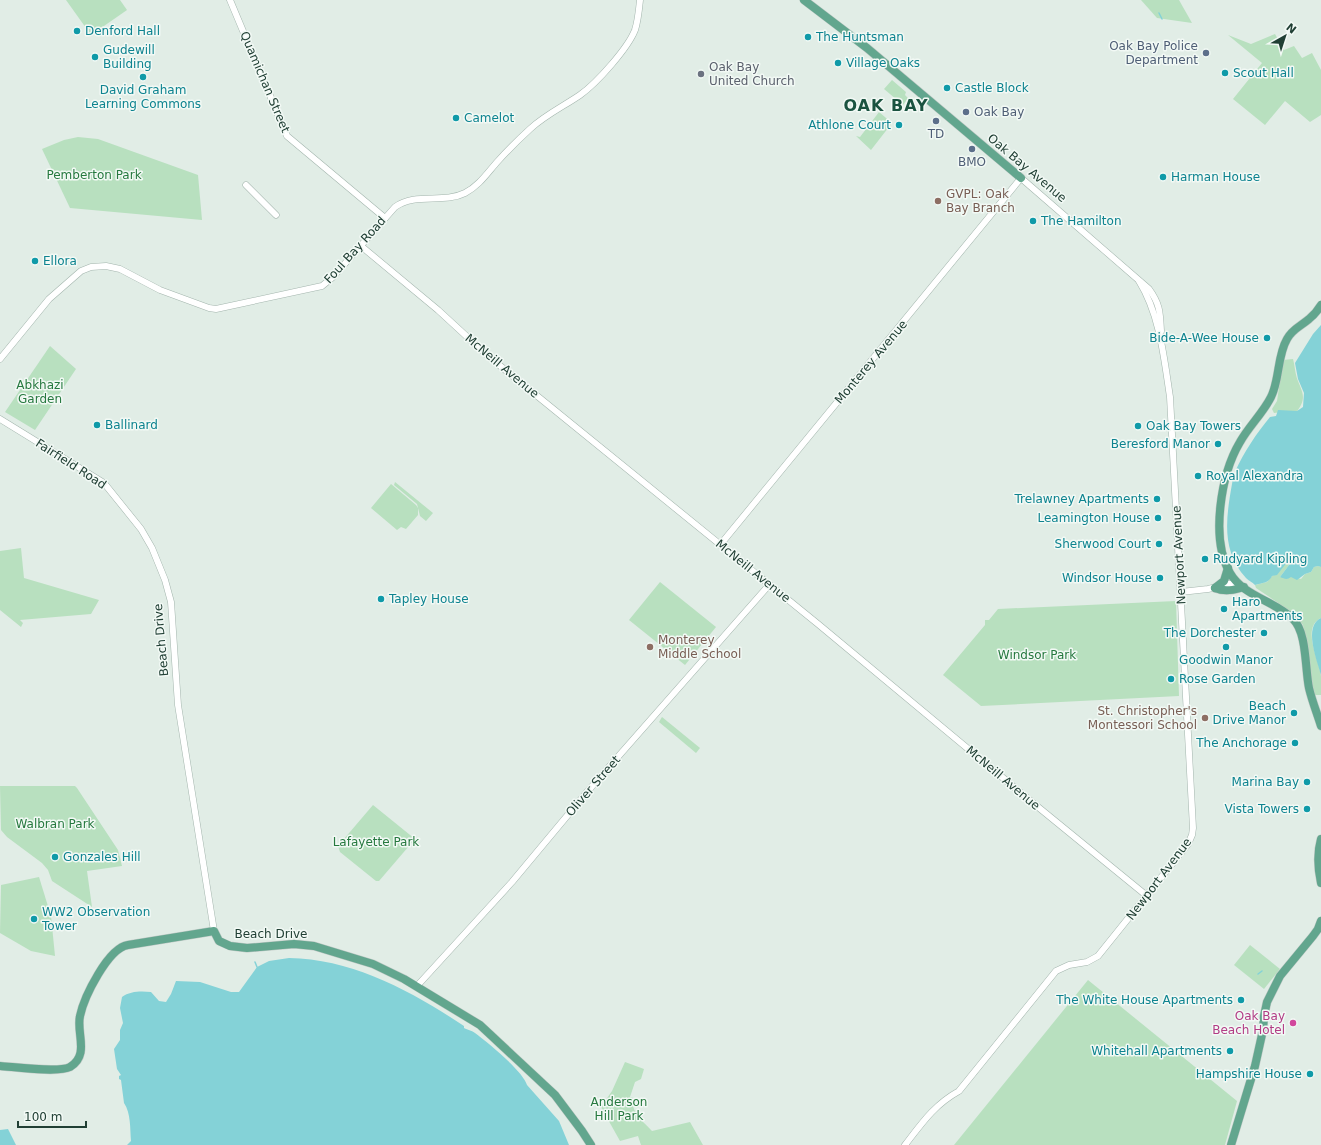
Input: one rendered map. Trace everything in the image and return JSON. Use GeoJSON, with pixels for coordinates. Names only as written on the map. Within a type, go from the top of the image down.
{"type":"FeatureCollection","features":[{"type":"Feature","properties":{"kind":"main road","name":"Oak Bay Avenue"},"geometry":{"type":"LineString","coordinates":[[804,0],[870,52],[1021,178]]}},
{"type":"Feature","properties":{"kind":"main road"},"geometry":{"type":"LineString","coordinates":[[1321,305],[1309,319],[1292,332],[1286,340],[1272,396],[1244,436],[1230,462],[1223,487],[1220,519],[1222,545],[1228,568],[1241,585],[1293,618],[1299,627],[1303,638],[1310,690],[1321,726]]}},
{"type":"Feature","properties":{"kind":"main road"},"geometry":{"type":"LineString","coordinates":[[1228,568],[1224,581],[1215,588],[1222,591],[1235,590],[1241,585]]}},
{"type":"Feature","properties":{"kind":"main road"},"geometry":{"type":"LineString","coordinates":[[1321,839],[1319,849],[1321,883]]}},
{"type":"Feature","properties":{"kind":"main road"},"geometry":{"type":"LineString","coordinates":[[1231,1145],[1255,1066],[1263,1030],[1267,1002],[1280,976],[1313,936],[1321,921]]}},
{"type":"Feature","properties":{"kind":"main road"},"geometry":{"type":"LineString","coordinates":[[0,1066],[60,1070],[70,1067],[77,1060],[81,1051],[79,1022],[89,990],[116,950],[122,946],[214,931]]}},
{"type":"Feature","properties":{"kind":"main road","name":"Beach Drive"},"geometry":{"type":"LineString","coordinates":[[214,931],[219,941],[230,946],[247,948],[294,944],[326,949],[373,964],[417,986],[480,1025],[555,1095],[591,1145]]}},
{"type":"Feature","properties":{"kind":"street","name":"Quamichan Street"},"geometry":{"type":"LineString","coordinates":[[230,0],[286,136],[385,218]]}},
{"type":"Feature","properties":{"kind":"street","name":"Foul Bay Road"},"geometry":{"type":"LineString","coordinates":[[0,359],[49,299],[81,271],[91,266],[106,266],[120,269],[160,290],[209,308],[216,309],[322,286],[334,278],[395,207],[404,202],[427,198],[448,198],[459,196],[472,188],[530,128],[546,116],[582,94],[625,48],[635,30],[640,0]]}},
{"type":"Feature","properties":{"kind":"street","name":"Oak Bay Avenue"},"geometry":{"type":"LineString","coordinates":[[1021,178],[1149,289],[1160,308],[1161,340]]}},
{"type":"Feature","properties":{"kind":"street","name":"Monterey Avenue"},"geometry":{"type":"LineString","coordinates":[[720,545],[1021,178]]}},
{"type":"Feature","properties":{"kind":"street"},"geometry":{"type":"LineString","coordinates":[[246,185],[276,216]]}},
{"type":"Feature","properties":{"kind":"street","name":"McNeill Avenue"},"geometry":{"type":"LineString","coordinates":[[361,246],[438,310],[488,356],[818,624],[1038,808],[1147,896]]}},
{"type":"Feature","properties":{"kind":"street","name":"Newport Avenue"},"geometry":{"type":"LineString","coordinates":[[905,1145],[934,1108],[946,1098],[959,1091],[1056,971],[1069,965],[1087,962],[1098,956],[1188,844],[1192,835],[1193,828],[1172,411],[1161,340],[1148,296],[1140,281]]}},
{"type":"Feature","properties":{"kind":"street","name":"Fairfield Road"},"geometry":{"type":"LineString","coordinates":[[0,418],[104,483],[127,511],[146,538]]}},
{"type":"Feature","properties":{"kind":"street","name":"Beach Drive"},"geometry":{"type":"LineString","coordinates":[[146,538],[152,548],[165,580],[171,602],[178,705],[214,931]]}},
{"type":"Feature","properties":{"kind":"street","name":"Oliver Street"},"geometry":{"type":"LineString","coordinates":[[417,986],[512,882],[587,792],[769,584]]}},
{"type":"Feature","properties":{"kind":"street"},"geometry":{"type":"LineString","coordinates":[[1181,592],[1215,588]]}},
{"type":"Feature","properties":{"kind":"green space"},"geometry":{"type":"Polygon","coordinates":[[[66,0],[120,0],[127,10],[91,35],[66,0]]]}},
{"type":"Feature","properties":{"kind":"green space"},"geometry":{"type":"Polygon","coordinates":[[[1141,0],[1179,0],[1192,23],[1157,18],[1141,0]]]}},
{"type":"Feature","properties":{"kind":"green space"},"geometry":{"type":"Polygon","coordinates":[[[1275,34],[1284,50],[1294,46],[1302,58],[1312,53],[1321,70],[1321,115],[1310,122],[1285,101],[1265,125],[1233,99],[1262,63],[1228,35],[1251,44],[1275,34]]]}},
{"type":"Feature","properties":{"kind":"green space"},"geometry":{"type":"Polygon","coordinates":[[[892,80],[906,92],[905,95],[908,98],[903,105],[884,89],[892,80]]]}},
{"type":"Feature","properties":{"kind":"green space"},"geometry":{"type":"Polygon","coordinates":[[[879,112],[892,123],[871,150],[856,136],[860,137],[879,112]]]}},
{"type":"Feature","properties":{"kind":"green space","name":"Pemberton Park"},"geometry":{"type":"Polygon","coordinates":[[[78,137],[98,139],[198,175],[202,220],[70,208],[42,149],[64,140],[78,137]]]}},
{"type":"Feature","properties":{"kind":"green space","name":"Abkhazi Garden"},"geometry":{"type":"Polygon","coordinates":[[[50,346],[76,369],[35,430],[5,412],[50,346]]]}},
{"type":"Feature","properties":{"kind":"green space"},"geometry":{"type":"Polygon","coordinates":[[[1293,359],[1296,376],[1303,394],[1303,401],[1296,413],[1274,413],[1272,409],[1277,401],[1283,360],[1293,359]]]}},
{"type":"Feature","properties":{"kind":"green space"},"geometry":{"type":"Polygon","coordinates":[[[395,482],[433,513],[426,521],[420,516],[417,504],[394,485],[395,482]]]}},
{"type":"Feature","properties":{"kind":"green space"},"geometry":{"type":"Polygon","coordinates":[[[391,484],[418,508],[418,515],[406,529],[401,527],[397,530],[371,508],[391,484]]]}},
{"type":"Feature","properties":{"kind":"green space"},"geometry":{"type":"Polygon","coordinates":[[[21,548],[24,578],[99,600],[91,614],[20,620],[23,623],[21,627],[0,610],[0,551],[21,548]]]}},
{"type":"Feature","properties":{"kind":"green space"},"geometry":{"type":"Polygon","coordinates":[[[1287,561],[1292,561],[1280,577],[1291,576],[1301,579],[1305,574],[1311,572],[1314,567],[1321,567],[1321,618],[1315,622],[1312,629],[1312,636],[1320,669],[1321,695],[1313,695],[1303,625],[1293,613],[1256,588],[1255,585],[1267,582],[1272,576],[1277,574],[1287,561]]]}},
{"type":"Feature","properties":{"kind":"green space"},"geometry":{"type":"Polygon","coordinates":[[[660,582],[716,627],[685,665],[629,620],[660,582]]]}},
{"type":"Feature","properties":{"kind":"green space","name":"Windsor Park"},"geometry":{"type":"Polygon","coordinates":[[[1176,601],[1179,696],[981,706],[943,675],[985,625],[985,620],[989,620],[998,609],[1176,601]]]}},
{"type":"Feature","properties":{"kind":"green space"},"geometry":{"type":"Polygon","coordinates":[[[662,717],[700,748],[696,753],[659,722],[662,717]]]}},
{"type":"Feature","properties":{"kind":"green space","name":"Walbran Park"},"geometry":{"type":"Polygon","coordinates":[[[0,786],[75,786],[77,788],[118,850],[122,866],[87,871],[92,907],[52,881],[48,870],[42,863],[7,837],[1,830],[0,786]]]}},
{"type":"Feature","properties":{"kind":"green space","name":"Lafayette Park"},"geometry":{"type":"Polygon","coordinates":[[[373,805],[415,839],[379,881],[376,881],[340,852],[338,846],[373,805]]]}},
{"type":"Feature","properties":{"kind":"green space"},"geometry":{"type":"Polygon","coordinates":[[[39,877],[51,916],[55,956],[31,951],[0,933],[1,885],[39,877]]]}},
{"type":"Feature","properties":{"kind":"green space"},"geometry":{"type":"Polygon","coordinates":[[[1250,945],[1280,969],[1264,989],[1234,965],[1250,945]]]}},
{"type":"Feature","properties":{"kind":"green space"},"geometry":{"type":"Polygon","coordinates":[[[1088,980],[1237,1101],[1225,1145],[954,1145],[1088,980]]]}},
{"type":"Feature","properties":{"kind":"green space","name":"Anderson Hill Park"},"geometry":{"type":"Polygon","coordinates":[[[625,1062],[644,1069],[641,1079],[635,1082],[630,1097],[633,1098],[636,1112],[652,1131],[690,1122],[703,1145],[641,1145],[638,1136],[620,1141],[601,1107],[612,1091],[625,1062]]]}},
{"type":"Feature","properties":{"kind":"water"},"geometry":{"type":"Polygon","coordinates":[[[1321,325],[1321,567],[1314,567],[1311,572],[1305,574],[1297,580],[1291,577],[1285,579],[1280,577],[1292,561],[1288,561],[1277,575],[1272,576],[1265,582],[1255,585],[1246,578],[1238,568],[1232,557],[1229,545],[1227,522],[1233,478],[1235,478],[1237,473],[1235,472],[1246,450],[1270,417],[1276,416],[1278,410],[1297,411],[1303,407],[1304,393],[1298,379],[1295,363],[1313,334],[1321,325]]]}},
{"type":"Feature","properties":{"kind":"water"},"geometry":{"type":"Polygon","coordinates":[[[1321,618],[1321,675],[1314,652],[1312,636],[1313,628],[1316,622],[1321,618]]]}},
{"type":"Feature","properties":{"kind":"water"},"geometry":{"type":"Polygon","coordinates":[[[289,958],[336,964],[381,979],[402,989],[444,1013],[464,1026],[464,1028],[474,1032],[519,1072],[527,1085],[559,1121],[569,1145],[127,1145],[131,1141],[130,1121],[128,1111],[124,1103],[121,1080],[119,1079],[119,1076],[121,1075],[117,1069],[114,1049],[120,1040],[120,1030],[123,1023],[120,1008],[122,997],[136,992],[151,992],[159,1001],[166,1002],[176,981],[200,982],[231,992],[239,992],[257,967],[269,961],[289,958]]]}},
{"type":"Feature","properties":{"kind":"water"},"geometry":{"type":"Polygon","coordinates":[[[8,1129],[16,1145],[0,1145],[0,1130],[8,1129]]]}},
{"type":"Feature","properties":{"kind":"waterway"},"geometry":{"type":"LineString","coordinates":[[1159,13],[1162,19]]}},
{"type":"Feature","properties":{"kind":"waterway"},"geometry":{"type":"LineString","coordinates":[[255,962],[257,967]]}},
{"type":"Feature","properties":{"kind":"waterway"},"geometry":{"type":"LineString","coordinates":[[1258,974],[1262,971]]}},
{"type":"Feature","properties":{"kind":"place","name":"Denford Hall"},"geometry":{"type":"Point","coordinates":[77,31]}},
{"type":"Feature","properties":{"kind":"place","name":"The Huntsman"},"geometry":{"type":"Point","coordinates":[808,37]}},
{"type":"Feature","properties":{"kind":"place","name":"Oak Bay Police Department"},"geometry":{"type":"Point","coordinates":[1206,53]}},
{"type":"Feature","properties":{"kind":"place","name":"Gudewill Building"},"geometry":{"type":"Point","coordinates":[95,57]}},
{"type":"Feature","properties":{"kind":"place","name":"Village Oaks"},"geometry":{"type":"Point","coordinates":[838,63]}},
{"type":"Feature","properties":{"kind":"place","name":"Scout Hall"},"geometry":{"type":"Point","coordinates":[1225,73]}},
{"type":"Feature","properties":{"kind":"place","name":"Oak Bay United Church"},"geometry":{"type":"Point","coordinates":[701,74]}},
{"type":"Feature","properties":{"kind":"place","name":"David Graham Learning Commons"},"geometry":{"type":"Point","coordinates":[143,77]}},
{"type":"Feature","properties":{"kind":"place","name":"Castle Block"},"geometry":{"type":"Point","coordinates":[947,88]}},
{"type":"Feature","properties":{"kind":"place","name":"Oak Bay"},"geometry":{"type":"Point","coordinates":[966,112]}},
{"type":"Feature","properties":{"kind":"place","name":"Camelot"},"geometry":{"type":"Point","coordinates":[456,118]}},
{"type":"Feature","properties":{"kind":"place","name":"TD"},"geometry":{"type":"Point","coordinates":[936,121]}},
{"type":"Feature","properties":{"kind":"place","name":"Athlone Court"},"geometry":{"type":"Point","coordinates":[899,125]}},
{"type":"Feature","properties":{"kind":"place","name":"BMO"},"geometry":{"type":"Point","coordinates":[972,149]}},
{"type":"Feature","properties":{"kind":"place","name":"Harman House"},"geometry":{"type":"Point","coordinates":[1163,177]}},
{"type":"Feature","properties":{"kind":"place","name":"GVPL: Oak Bay Branch"},"geometry":{"type":"Point","coordinates":[938,201]}},
{"type":"Feature","properties":{"kind":"place","name":"The Hamilton"},"geometry":{"type":"Point","coordinates":[1033,221]}},
{"type":"Feature","properties":{"kind":"place","name":"Ellora"},"geometry":{"type":"Point","coordinates":[35,261]}},
{"type":"Feature","properties":{"kind":"place","name":"Bide-A-Wee House"},"geometry":{"type":"Point","coordinates":[1267,338]}},
{"type":"Feature","properties":{"kind":"place","name":"Ballinard"},"geometry":{"type":"Point","coordinates":[97,425]}},
{"type":"Feature","properties":{"kind":"place","name":"Oak Bay Towers"},"geometry":{"type":"Point","coordinates":[1138,426]}},
{"type":"Feature","properties":{"kind":"place","name":"Beresford Manor"},"geometry":{"type":"Point","coordinates":[1218,444]}},
{"type":"Feature","properties":{"kind":"place","name":"Royal Alexandra"},"geometry":{"type":"Point","coordinates":[1198,476]}},
{"type":"Feature","properties":{"kind":"place","name":"Trelawney Apartments"},"geometry":{"type":"Point","coordinates":[1157,499]}},
{"type":"Feature","properties":{"kind":"place","name":"Leamington House"},"geometry":{"type":"Point","coordinates":[1158,518]}},
{"type":"Feature","properties":{"kind":"place","name":"Sherwood Court"},"geometry":{"type":"Point","coordinates":[1159,544]}},
{"type":"Feature","properties":{"kind":"place","name":"Rudyard Kipling"},"geometry":{"type":"Point","coordinates":[1205,559]}},
{"type":"Feature","properties":{"kind":"place","name":"Windsor House"},"geometry":{"type":"Point","coordinates":[1160,578]}},
{"type":"Feature","properties":{"kind":"place","name":"Tapley House"},"geometry":{"type":"Point","coordinates":[381,599]}},
{"type":"Feature","properties":{"kind":"place","name":"Haro Apartments"},"geometry":{"type":"Point","coordinates":[1224,609]}},
{"type":"Feature","properties":{"kind":"place","name":"The Dorchester"},"geometry":{"type":"Point","coordinates":[1264,633]}},
{"type":"Feature","properties":{"kind":"place","name":"Monterey Middle School"},"geometry":{"type":"Point","coordinates":[650,647]}},
{"type":"Feature","properties":{"kind":"place","name":"Goodwin Manor"},"geometry":{"type":"Point","coordinates":[1226,647]}},
{"type":"Feature","properties":{"kind":"place","name":"Rose Garden"},"geometry":{"type":"Point","coordinates":[1171,679]}},
{"type":"Feature","properties":{"kind":"place","name":"Beach Drive Manor"},"geometry":{"type":"Point","coordinates":[1294,713]}},
{"type":"Feature","properties":{"kind":"place","name":"St. Christopher's Montessori School"},"geometry":{"type":"Point","coordinates":[1205,718]}},
{"type":"Feature","properties":{"kind":"place","name":"The Anchorage"},"geometry":{"type":"Point","coordinates":[1295,743]}},
{"type":"Feature","properties":{"kind":"place","name":"Marina Bay"},"geometry":{"type":"Point","coordinates":[1307,782]}},
{"type":"Feature","properties":{"kind":"place","name":"Vista Towers"},"geometry":{"type":"Point","coordinates":[1307,809]}},
{"type":"Feature","properties":{"kind":"place","name":"Gonzales Hill"},"geometry":{"type":"Point","coordinates":[55,857]}},
{"type":"Feature","properties":{"kind":"place","name":"WW2 Observation Tower"},"geometry":{"type":"Point","coordinates":[34,919]}},
{"type":"Feature","properties":{"kind":"place","name":"The White House Apartments"},"geometry":{"type":"Point","coordinates":[1241,1000]}},
{"type":"Feature","properties":{"kind":"place","name":"Oak Bay Beach Hotel"},"geometry":{"type":"Point","coordinates":[1293,1023]}},
{"type":"Feature","properties":{"kind":"place","name":"Whitehall Apartments"},"geometry":{"type":"Point","coordinates":[1230,1051]}},
{"type":"Feature","properties":{"kind":"place","name":"Hampshire House"},"geometry":{"type":"Point","coordinates":[1310,1074]}},
{"type":"Feature","properties":{"kind":"district","name":"OAK BAY"},"geometry":{"type":"Point","coordinates":[886,105]}}]}
